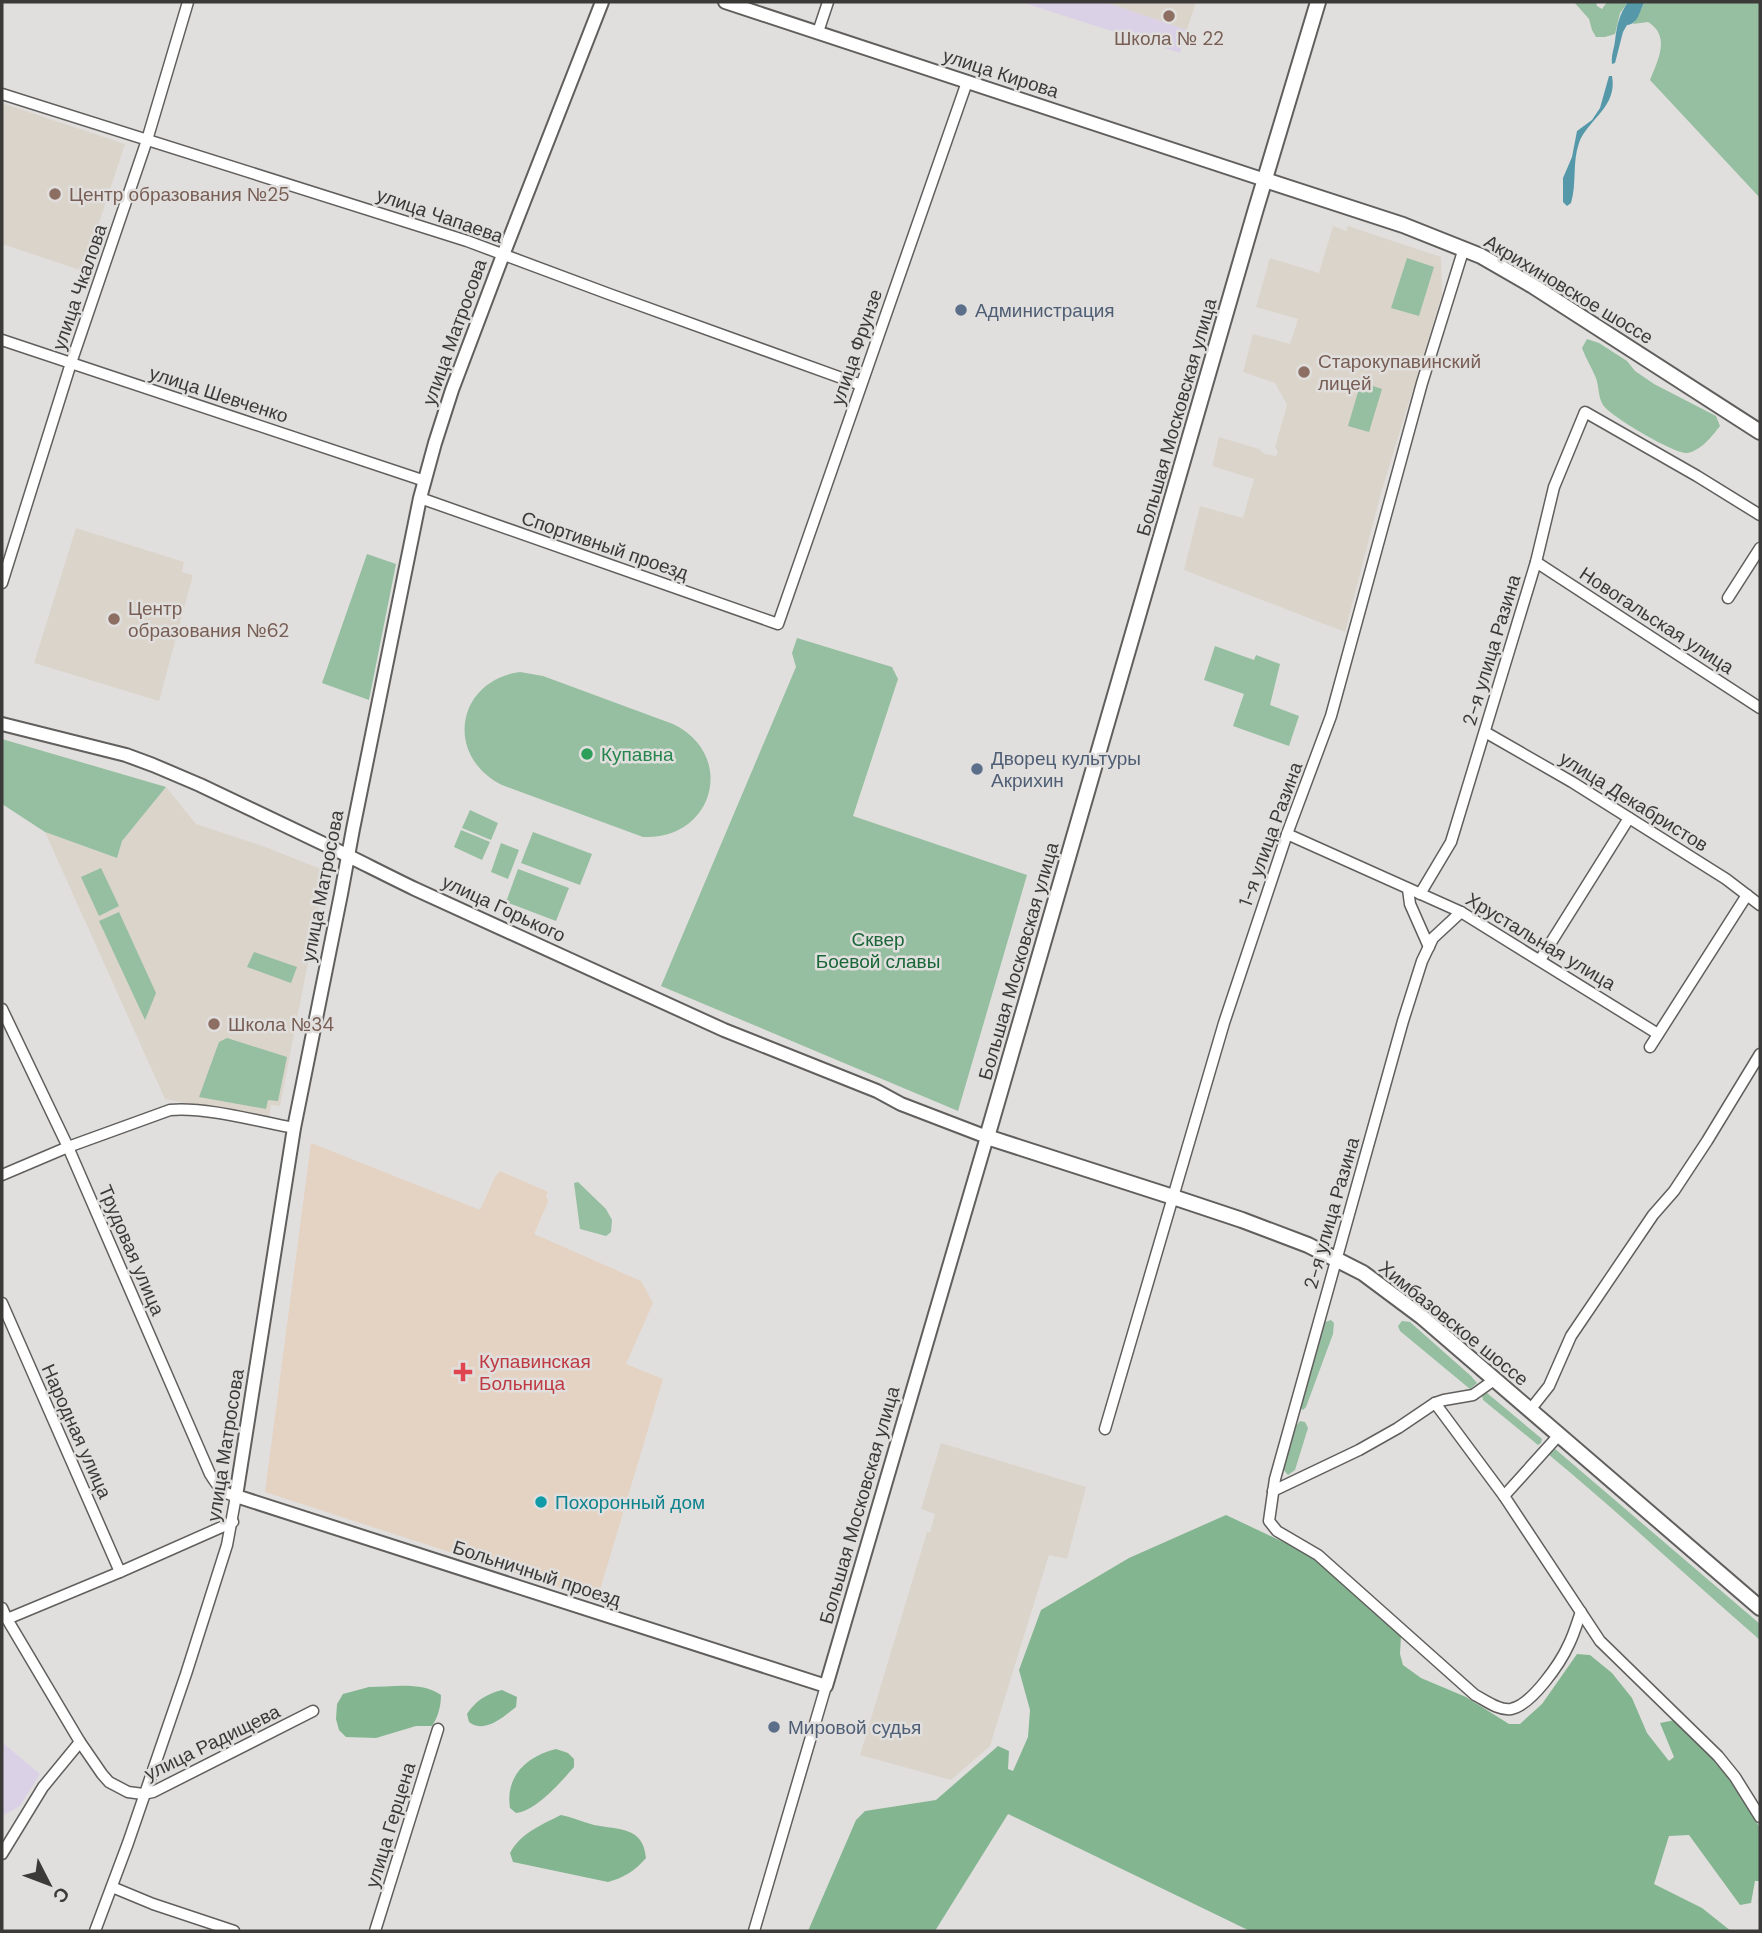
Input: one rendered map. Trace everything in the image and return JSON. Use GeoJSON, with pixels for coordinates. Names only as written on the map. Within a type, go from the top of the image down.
{"type":"FeatureCollection","features":[{"type":"Feature","properties":{"kind":"main road","name":"Большая Московская улица"},"geometry":{"type":"LineString","coordinates":[[987,1137],[1318,2]]}},
{"type":"Feature","properties":{"kind":"main road","name":"Акрихиновское шоссе"},"geometry":{"type":"LineString","coordinates":[[1265,180],[1404,225],[1464,248],[1508,271],[1760,432]]}},
{"type":"Feature","properties":{"kind":"main road","name":"Химбазовское шоссе"},"geometry":{"type":"LineString","coordinates":[[987,1137],[1173,1196],[1285,1236],[1363,1273],[1398,1297],[1760,1608]]}},
{"type":"Feature","properties":{"kind":"street","name":"улица Чкалова"},"geometry":{"type":"LineString","coordinates":[[2,583],[71,363],[147,140],[188,2]]}},
{"type":"Feature","properties":{"kind":"street","name":"улица Матросова"},"geometry":{"type":"LineString","coordinates":[[143,1794],[186,1674],[233,1522],[294,1128],[420,498],[452,390],[602,2]]}},
{"type":"Feature","properties":{"kind":"street","name":"улица Кирова"},"geometry":{"type":"LineString","coordinates":[[725,2],[1265,180]]}},
{"type":"Feature","properties":{"kind":"street"},"geometry":{"type":"LineString","coordinates":[[818,32],[828,2]]}},
{"type":"Feature","properties":{"kind":"street","name":"улица Фрунзе"},"geometry":{"type":"LineString","coordinates":[[778,624],[967,82]]}},
{"type":"Feature","properties":{"kind":"street","name":"улица Чапаева"},"geometry":{"type":"LineString","coordinates":[[2,94],[444,233],[861,385]]}},
{"type":"Feature","properties":{"kind":"street","name":"1-я улица Разина"},"geometry":{"type":"LineString","coordinates":[[1105,1429],[1224,1023],[1287,834],[1331,716],[1422,383],[1464,248]]}},
{"type":"Feature","properties":{"kind":"street","name":"улица Шевченко"},"geometry":{"type":"LineString","coordinates":[[2,340],[425,481]]}},
{"type":"Feature","properties":{"kind":"street","name":"2-я улица Разина"},"geometry":{"type":"LineString","coordinates":[[1420,894],[1451,842],[1536,562],[1554,487],[1585,412],[1698,476],[1760,515]]}},
{"type":"Feature","properties":{"kind":"street","name":"Спортивный проезд"},"geometry":{"type":"LineString","coordinates":[[420,498],[778,624]]}},
{"type":"Feature","properties":{"kind":"street"},"geometry":{"type":"LineString","coordinates":[[1728,598],[1760,548]]}},
{"type":"Feature","properties":{"kind":"street","name":"Новогальская улица"},"geometry":{"type":"LineString","coordinates":[[1536,562],[1760,708]]}},
{"type":"Feature","properties":{"kind":"street","name":"улица Горького"},"geometry":{"type":"LineString","coordinates":[[2,724],[114,752],[153,765],[415,889],[724,1030],[987,1137]]}},
{"type":"Feature","properties":{"kind":"street","name":"улица Декабристов"},"geometry":{"type":"LineString","coordinates":[[1485,732],[1572,782],[1726,879],[1760,905]]}},
{"type":"Feature","properties":{"kind":"street"},"geometry":{"type":"LineString","coordinates":[[1540,960],[1629,818]]}},
{"type":"Feature","properties":{"kind":"street","name":"Хрустальная улица"},"geometry":{"type":"LineString","coordinates":[[1287,834],[1461,912],[1658,1034]]}},
{"type":"Feature","properties":{"kind":"street"},"geometry":{"type":"LineString","coordinates":[[1408,889],[1410,904],[1429,947]]}},
{"type":"Feature","properties":{"kind":"street"},"geometry":{"type":"LineString","coordinates":[[1650,1047],[1747,895]]}},
{"type":"Feature","properties":{"kind":"street","name":"2-я улица Разина"},"geometry":{"type":"LineString","coordinates":[[1461,912],[1433,939],[1422,961],[1403,1021],[1273,1491],[1269,1521],[1277,1531],[1318,1555],[1475,1695],[1498,1707],[1511,1709],[1527,1701],[1546,1680],[1569,1645],[1581,1612]]}},
{"type":"Feature","properties":{"kind":"street","name":"Трудовая улица"},"geometry":{"type":"LineString","coordinates":[[2,1009],[68,1147],[210,1474],[220,1490],[236,1496]]}},
{"type":"Feature","properties":{"kind":"street"},"geometry":{"type":"LineString","coordinates":[[1530,1410],[1549,1386],[1572,1336],[1653,1215],[1674,1191],[1701,1151],[1760,1054]]}},
{"type":"Feature","properties":{"kind":"street"},"geometry":{"type":"LineString","coordinates":[[2,1175],[68,1147],[152,1116],[178,1110],[204,1111],[294,1128]]}},
{"type":"Feature","properties":{"kind":"street","name":"Большая Московская улица"},"geometry":{"type":"LineString","coordinates":[[754,1931],[987,1137]]}},
{"type":"Feature","properties":{"kind":"street","name":"Народная улица"},"geometry":{"type":"LineString","coordinates":[[2,1303],[120,1572]]}},
{"type":"Feature","properties":{"kind":"street"},"geometry":{"type":"LineString","coordinates":[[1273,1491],[1359,1450],[1435,1403],[1473,1395],[1494,1380]]}},
{"type":"Feature","properties":{"kind":"street"},"geometry":{"type":"LineString","coordinates":[[1435,1403],[1504,1496],[1600,1641],[1718,1756],[1760,1817]]}},
{"type":"Feature","properties":{"kind":"street"},"geometry":{"type":"LineString","coordinates":[[1504,1496],[1559,1435]]}},
{"type":"Feature","properties":{"kind":"street","name":"Больничный проезд"},"geometry":{"type":"LineString","coordinates":[[236,1496],[826,1686]]}},
{"type":"Feature","properties":{"kind":"street"},"geometry":{"type":"LineString","coordinates":[[7,1619],[233,1522]]}},
{"type":"Feature","properties":{"kind":"street"},"geometry":{"type":"LineString","coordinates":[[2,1608],[80,1742],[110,1782],[128,1792],[143,1794]]}},
{"type":"Feature","properties":{"kind":"street","name":"улица Радищева"},"geometry":{"type":"LineString","coordinates":[[95,1931],[143,1794],[153,1792],[313,1711]]}},
{"type":"Feature","properties":{"kind":"street","name":"улица Герцена"},"geometry":{"type":"LineString","coordinates":[[375,1931],[438,1729]]}},
{"type":"Feature","properties":{"kind":"street"},"geometry":{"type":"LineString","coordinates":[[2,1854],[43,1787],[80,1742]]}},
{"type":"Feature","properties":{"kind":"street"},"geometry":{"type":"LineString","coordinates":[[112,1887],[234,1931]]}},
{"type":"Feature","properties":{"kind":"shaded area"},"geometry":{"type":"Polygon","coordinates":[[[1021,2],[1105,2],[1187,30],[1180,53],[1021,2]]]}},
{"type":"Feature","properties":{"kind":"shaded area","name":"Школа № 22"},"geometry":{"type":"Polygon","coordinates":[[[1105,2],[1196,2],[1187,30],[1105,2]]]}},
{"type":"Feature","properties":{"kind":"shaded area","name":"Центр образования №25"},"geometry":{"type":"Polygon","coordinates":[[[2,103],[125,144],[83,271],[2,244],[2,103]]]}},
{"type":"Feature","properties":{"kind":"shaded area"},"geometry":{"type":"Polygon","coordinates":[[[1333,226],[1346,231],[1348,226],[1441,257],[1442,295],[1381,493],[1345,632],[1184,570],[1200,506],[1243,518],[1254,479],[1212,466],[1219,437],[1259,449],[1265,454],[1276,456],[1278,452],[1275,447],[1287,405],[1275,383],[1243,372],[1253,334],[1290,344],[1298,319],[1256,307],[1270,258],[1319,273],[1333,226]]]}},
{"type":"Feature","properties":{"kind":"shaded area","name":"Центр образования №62"},"geometry":{"type":"Polygon","coordinates":[[[76,528],[184,562],[182,572],[193,575],[159,701],[34,663],[76,528]]]}},
{"type":"Feature","properties":{"kind":"shaded area","name":"Школа №34"},"geometry":{"type":"Polygon","coordinates":[[[166,787],[196,824],[326,871],[280,1106],[271,1105],[269,1120],[165,1099],[45,832],[117,858],[122,841],[166,787]]]}},
{"type":"Feature","properties":{"kind":"shaded area","name":"Купавинская Больница"},"geometry":{"type":"Polygon","coordinates":[[[311,1143],[480,1210],[500,1171],[548,1192],[548,1202],[534,1234],[641,1281],[653,1303],[626,1364],[663,1379],[597,1600],[265,1492],[311,1143]]]}},
{"type":"Feature","properties":{"kind":"shaded area"},"geometry":{"type":"Polygon","coordinates":[[[941,1443],[1086,1487],[1067,1559],[1049,1555],[990,1746],[951,1780],[860,1755],[927,1532],[930,1532],[935,1514],[921,1509],[941,1443]]]}},
{"type":"Feature","properties":{"kind":"shaded area"},"geometry":{"type":"Polygon","coordinates":[[[2,1742],[40,1774],[20,1806],[2,1816],[2,1742]]]}},
{"type":"Feature","properties":{"kind":"green space"},"geometry":{"type":"Polygon","coordinates":[[[1574,2],[1596,2],[1602,9],[1607,2],[1628,2],[1620,13],[1615,34],[1596,37],[1589,19],[1574,2]]]}},
{"type":"Feature","properties":{"kind":"green space"},"geometry":{"type":"Polygon","coordinates":[[[1645,2],[1760,2],[1760,198],[1650,80],[1661,49],[1661,41],[1655,28],[1648,22],[1633,24],[1645,2]]]}},
{"type":"Feature","properties":{"kind":"green space"},"geometry":{"type":"Polygon","coordinates":[[[1407,258],[1434,267],[1419,316],[1391,308],[1407,258]]]}},
{"type":"Feature","properties":{"kind":"green space"},"geometry":{"type":"Polygon","coordinates":[[[1587,339],[1599,343],[1627,361],[1635,371],[1654,384],[1716,416],[1720,426],[1701,446],[1687,453],[1669,447],[1629,425],[1601,402],[1596,378],[1582,348],[1587,339]]]}},
{"type":"Feature","properties":{"kind":"green space"},"geometry":{"type":"Polygon","coordinates":[[[1361,382],[1382,389],[1369,432],[1348,426],[1361,382]]]}},
{"type":"Feature","properties":{"kind":"green space"},"geometry":{"type":"Polygon","coordinates":[[[367,554],[396,564],[369,700],[322,683],[367,554]]]}},
{"type":"Feature","properties":{"kind":"green space","name":"Сквер Боевой славы"},"geometry":{"type":"Polygon","coordinates":[[[797,638],[892,667],[898,679],[853,816],[1027,875],[958,1111],[661,986],[796,667],[792,653],[797,638]]]}},
{"type":"Feature","properties":{"kind":"green space"},"geometry":{"type":"Polygon","coordinates":[[[1215,646],[1254,660],[1256,655],[1280,664],[1270,705],[1299,716],[1289,746],[1233,726],[1244,694],[1204,680],[1215,646]]]}},
{"type":"Feature","properties":{"kind":"green space","name":"Купавна"},"geometry":{"type":"Polygon","coordinates":[[[520,672],[543,676],[673,724],[693,738],[705,755],[710,774],[709,793],[701,811],[687,825],[667,834],[643,837],[502,785],[483,772],[471,756],[465,739],[465,721],[471,704],[482,689],[498,678],[520,672]]]}},
{"type":"Feature","properties":{"kind":"green space"},"geometry":{"type":"Polygon","coordinates":[[[2,739],[166,787],[122,841],[117,858],[45,832],[2,804],[2,739]]]}},
{"type":"Feature","properties":{"kind":"green space"},"geometry":{"type":"Polygon","coordinates":[[[470,810],[498,823],[491,840],[462,828],[470,810]]]}},
{"type":"Feature","properties":{"kind":"green space"},"geometry":{"type":"Polygon","coordinates":[[[461,830],[490,842],[482,860],[454,847],[461,830]]]}},
{"type":"Feature","properties":{"kind":"green space"},"geometry":{"type":"Polygon","coordinates":[[[533,832],[592,854],[580,885],[521,863],[533,832]]]}},
{"type":"Feature","properties":{"kind":"green space"},"geometry":{"type":"Polygon","coordinates":[[[501,843],[519,850],[508,879],[491,872],[501,843]]]}},
{"type":"Feature","properties":{"kind":"green space"},"geometry":{"type":"Polygon","coordinates":[[[101,868],[119,906],[99,916],[81,877],[101,868]]]}},
{"type":"Feature","properties":{"kind":"green space"},"geometry":{"type":"Polygon","coordinates":[[[518,869],[569,888],[556,921],[506,902],[518,869]]]}},
{"type":"Feature","properties":{"kind":"green space"},"geometry":{"type":"Polygon","coordinates":[[[119,912],[156,993],[145,1020],[99,921],[119,912]]]}},
{"type":"Feature","properties":{"kind":"green space"},"geometry":{"type":"Polygon","coordinates":[[[254,952],[297,967],[291,983],[247,967],[254,952]]]}},
{"type":"Feature","properties":{"kind":"green space"},"geometry":{"type":"Polygon","coordinates":[[[227,1038],[287,1057],[278,1101],[268,1100],[266,1109],[199,1097],[219,1042],[227,1038]]]}},
{"type":"Feature","properties":{"kind":"green space"},"geometry":{"type":"Polygon","coordinates":[[[578,1182],[606,1209],[612,1220],[611,1232],[606,1236],[580,1229],[574,1183],[578,1182]]]}},
{"type":"Feature","properties":{"kind":"green space"},"geometry":{"type":"Polygon","coordinates":[[[1331,1320],[1334,1323],[1333,1334],[1303,1410],[1299,1407],[1320,1329],[1325,1322],[1331,1320]]]}},
{"type":"Feature","properties":{"kind":"green space"},"geometry":{"type":"Polygon","coordinates":[[[1402,1321],[1410,1322],[1477,1383],[1470,1389],[1400,1331],[1398,1326],[1402,1321]]]}},
{"type":"Feature","properties":{"kind":"green space"},"geometry":{"type":"Polygon","coordinates":[[[1487,1393],[1542,1439],[1541,1443],[1538,1445],[1483,1400],[1482,1395],[1487,1393]]]}},
{"type":"Feature","properties":{"kind":"green space"},"geometry":{"type":"Polygon","coordinates":[[[1300,1421],[1305,1422],[1308,1428],[1295,1470],[1288,1475],[1283,1469],[1296,1426],[1300,1421]]]}},
{"type":"Feature","properties":{"kind":"green space"},"geometry":{"type":"Polygon","coordinates":[[[1554,1448],[1760,1624],[1760,1640],[1548,1454],[1549,1450],[1554,1448]]]}},
{"type":"Feature","properties":{"kind":"green space"},"geometry":{"type":"Polygon","coordinates":[[[1226,1515],[1311,1555],[1340,1578],[1401,1636],[1400,1654],[1403,1665],[1421,1678],[1466,1697],[1509,1724],[1520,1724],[1542,1704],[1577,1654],[1590,1655],[1612,1673],[1632,1698],[1647,1733],[1669,1761],[1674,1757],[1660,1723],[1675,1720],[1731,1779],[1760,1828],[1760,1881],[1755,1881],[1751,1903],[1740,1905],[1689,1835],[1669,1836],[1654,1884],[1702,1908],[1731,1931],[1250,1931],[1008,1814],[935,1931],[808,1931],[856,1820],[865,1811],[936,1800],[998,1746],[1009,1751],[1008,1769],[1013,1771],[1028,1737],[1030,1710],[1019,1670],[1041,1610],[1129,1558],[1226,1515]]]}},
{"type":"Feature","properties":{"kind":"green space"},"geometry":{"type":"Polygon","coordinates":[[[369,1687],[425,1688],[441,1695],[434,1723],[432,1726],[416,1726],[376,1738],[346,1737],[339,1730],[336,1719],[337,1704],[343,1694],[369,1687]]]}},
{"type":"Feature","properties":{"kind":"green space"},"geometry":{"type":"Polygon","coordinates":[[[502,1690],[517,1697],[516,1707],[487,1725],[469,1722],[467,1714],[478,1701],[502,1690]]]}},
{"type":"Feature","properties":{"kind":"green space"},"geometry":{"type":"Polygon","coordinates":[[[556,1749],[568,1753],[574,1759],[574,1767],[540,1802],[516,1813],[510,1808],[509,1797],[511,1786],[520,1769],[545,1752],[556,1749]]]}},
{"type":"Feature","properties":{"kind":"green space"},"geometry":{"type":"Polygon","coordinates":[[[561,1815],[628,1831],[640,1840],[646,1858],[638,1867],[608,1882],[513,1862],[510,1853],[520,1840],[532,1830],[561,1815]]]}},
{"type":"Feature","properties":{"kind":"water"},"geometry":{"type":"Polygon","coordinates":[[[1628,2],[1645,2],[1636,19],[1627,25],[1623,32],[1615,63],[1612,64],[1618,25],[1628,2]]]}},
{"type":"Feature","properties":{"kind":"water"},"geometry":{"type":"Polygon","coordinates":[[[1609,76],[1612,76],[1613,87],[1606,105],[1579,143],[1573,196],[1567,206],[1563,202],[1563,178],[1572,157],[1577,131],[1592,120],[1600,108],[1609,76]]]}},
{"type":"Feature","properties":{"kind":"place","name":"Школа № 22"},"geometry":{"type":"Point","coordinates":[1169,16]}},
{"type":"Feature","properties":{"kind":"place","name":"Центр образования №25"},"geometry":{"type":"Point","coordinates":[55,194]}},
{"type":"Feature","properties":{"kind":"place","name":"Администрация"},"geometry":{"type":"Point","coordinates":[961,310]}},
{"type":"Feature","properties":{"kind":"place","name":"Старокупавинский лицей"},"geometry":{"type":"Point","coordinates":[1304,372]}},
{"type":"Feature","properties":{"kind":"place","name":"Центр образования №62"},"geometry":{"type":"Point","coordinates":[114,619]}},
{"type":"Feature","properties":{"kind":"place","name":"Купавна"},"geometry":{"type":"Point","coordinates":[587,754]}},
{"type":"Feature","properties":{"kind":"place","name":"Дворец культуры Акрихин"},"geometry":{"type":"Point","coordinates":[977,769]}},
{"type":"Feature","properties":{"kind":"place","name":"Школа №34"},"geometry":{"type":"Point","coordinates":[214,1024]}},
{"type":"Feature","properties":{"kind":"place","name":"Купавинская Больница"},"geometry":{"type":"Point","coordinates":[463,1372]}},
{"type":"Feature","properties":{"kind":"place","name":"Похоронный дом"},"geometry":{"type":"Point","coordinates":[541,1502]}},
{"type":"Feature","properties":{"kind":"place","name":"Мировой судья"},"geometry":{"type":"Point","coordinates":[774,1727]}}]}
